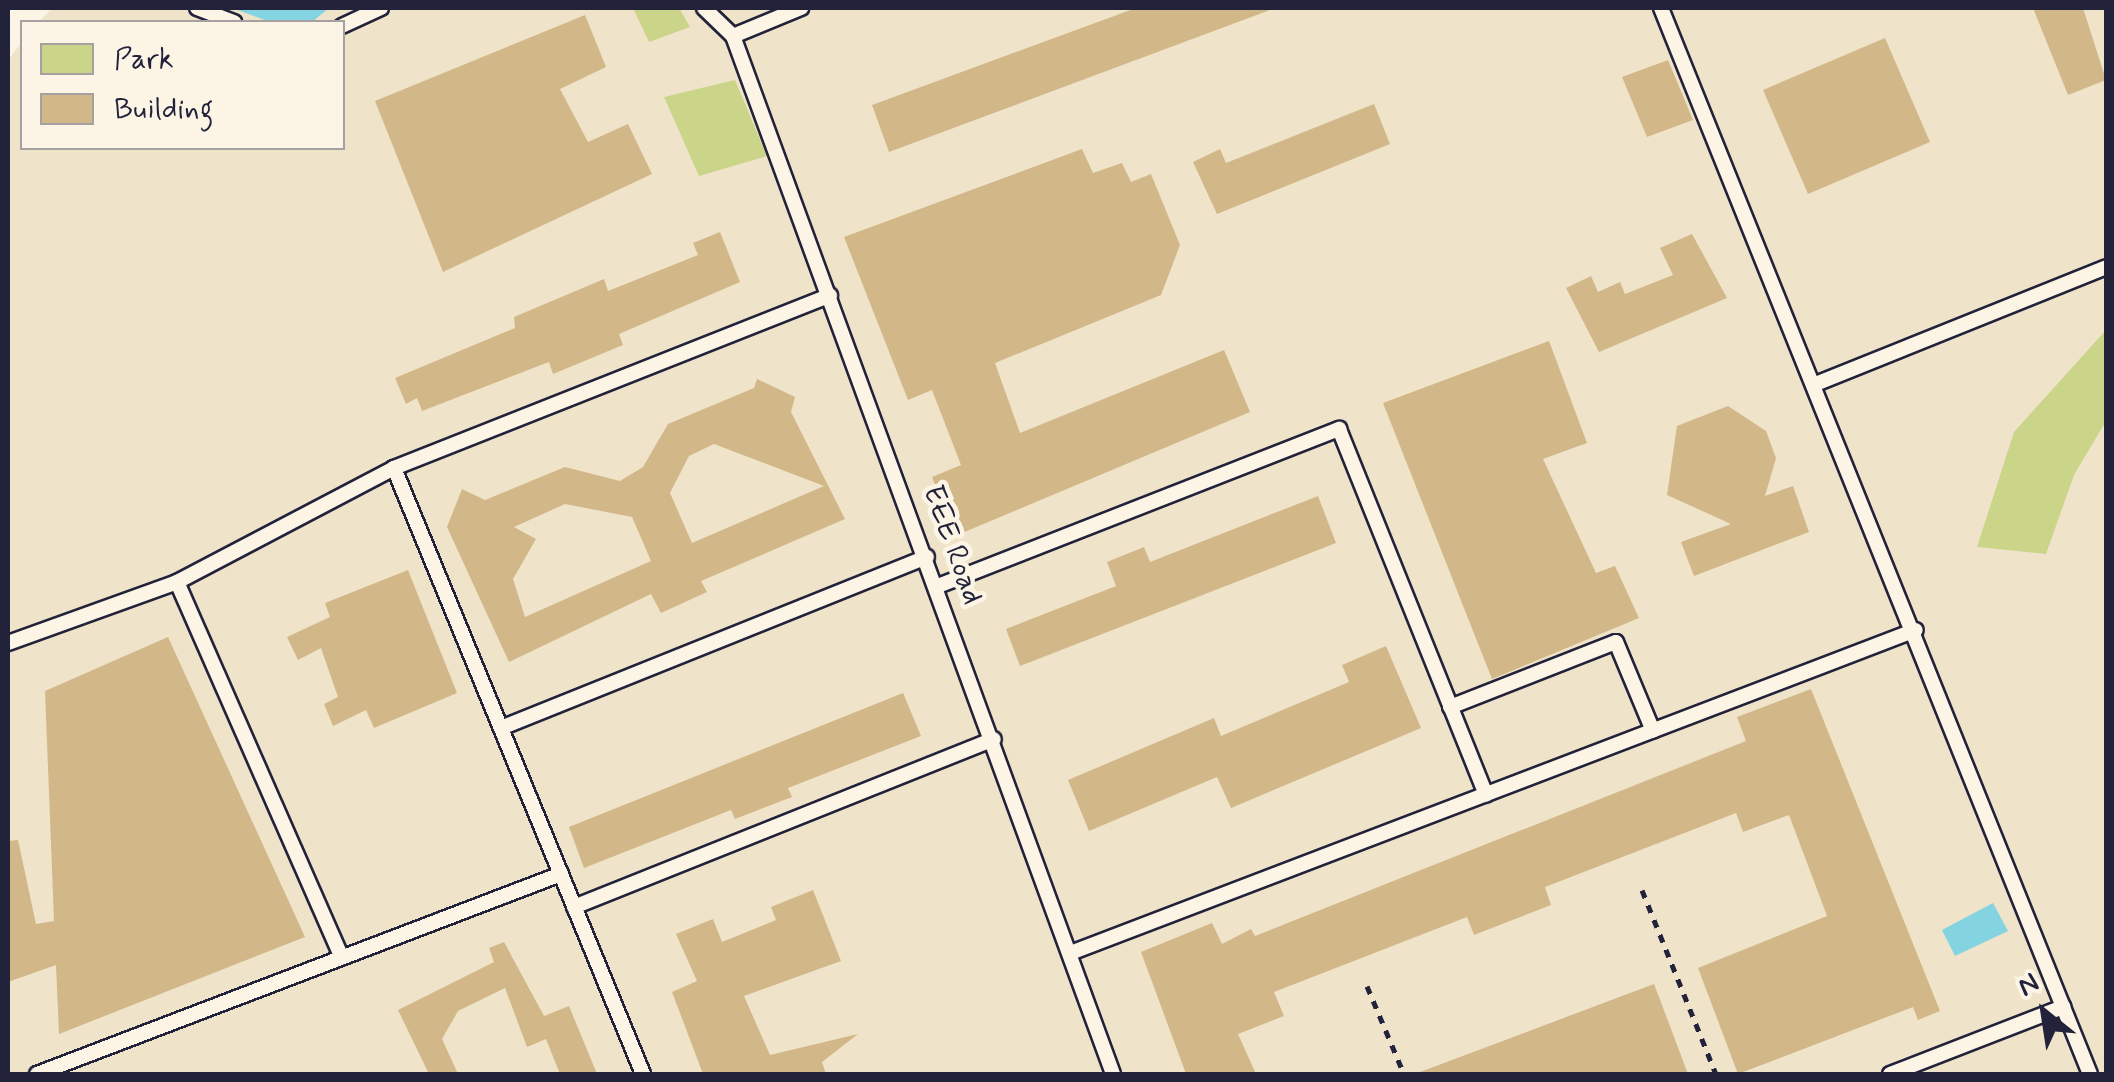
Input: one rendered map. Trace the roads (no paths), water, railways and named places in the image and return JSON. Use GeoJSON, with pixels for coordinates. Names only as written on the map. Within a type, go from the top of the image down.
{"type":"FeatureCollection","features":[{"type":"Feature","properties":{"kind":"lane"},"geometry":{"type":"LineString","coordinates":[[197,8],[229,20]]}},
{"type":"Feature","properties":{"kind":"lane"},"geometry":{"type":"LineString","coordinates":[[345,25],[381,8]]}},
{"type":"Feature","properties":{"kind":"lane"},"geometry":{"type":"LineString","coordinates":[[704,8],[734,36],[801,8]]}},
{"type":"Feature","properties":{"kind":"lane"},"geometry":{"type":"LineString","coordinates":[[1661,8],[1818,383],[2090,1074]]}},
{"type":"Feature","properties":{"kind":"lane","name":"EEE Road"},"geometry":{"type":"LineString","coordinates":[[734,36],[1073,952],[1113,1074]]}},
{"type":"Feature","properties":{"kind":"lane"},"geometry":{"type":"LineString","coordinates":[[1818,383],[2106,266]]}},
{"type":"Feature","properties":{"kind":"lane"},"geometry":{"type":"LineString","coordinates":[[8,643],[177,582],[394,468],[830,296]]}},
{"type":"Feature","properties":{"kind":"lane"},"geometry":{"type":"LineString","coordinates":[[938,586],[1339,429],[1486,795]]}},
{"type":"Feature","properties":{"kind":"lane"},"geometry":{"type":"LineString","coordinates":[[394,468],[642,1074]]}},
{"type":"Feature","properties":{"kind":"lane"},"geometry":{"type":"LineString","coordinates":[[501,728],[927,558]]}},
{"type":"Feature","properties":{"kind":"lane"},"geometry":{"type":"LineString","coordinates":[[177,582],[342,957]]}},
{"type":"Feature","properties":{"kind":"lane"},"geometry":{"type":"LineString","coordinates":[[1073,952],[1916,630]]}},
{"type":"Feature","properties":{"kind":"lane"},"geometry":{"type":"LineString","coordinates":[[1450,706],[1616,642],[1653,731]]}},
{"type":"Feature","properties":{"kind":"lane"},"geometry":{"type":"LineString","coordinates":[[574,907],[994,739]]}},
{"type":"Feature","properties":{"kind":"lane"},"geometry":{"type":"LineString","coordinates":[[36,1074],[561,874]]}},
{"type":"Feature","properties":{"kind":"lane"},"geometry":{"type":"LineString","coordinates":[[1890,1074],[2063,1007]]}},
{"type":"Feature","properties":{"kind":"water"},"geometry":{"type":"Polygon","coordinates":[[[232,8],[329,8],[314,20],[265,20],[232,8]]]}},
{"type":"Feature","properties":{"kind":"water"},"geometry":{"type":"Polygon","coordinates":[[[1993,903],[2008,931],[1955,956],[1942,930],[1993,903]]]}}]}
